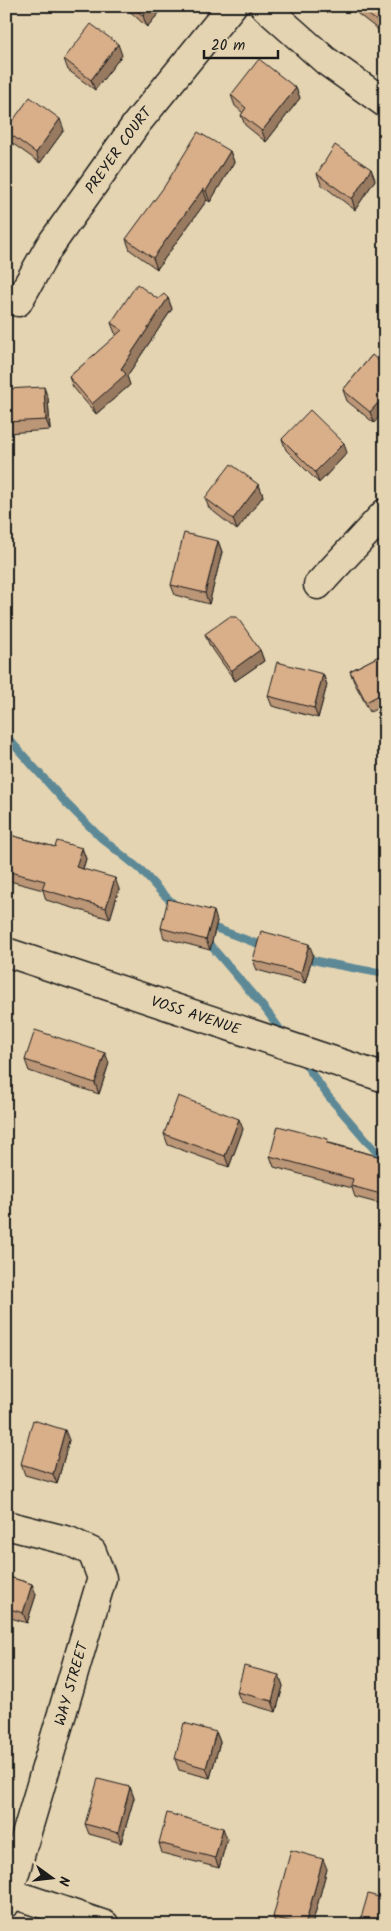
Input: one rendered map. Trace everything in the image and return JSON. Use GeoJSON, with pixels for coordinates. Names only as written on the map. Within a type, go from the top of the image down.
{"type":"FeatureCollection","features":[{"type":"Feature","properties":{"kind":"street","name":"PREYER COURT"},"geometry":{"type":"LineString","coordinates":[[18,302],[49,247],[137,123],[232,6]]}},
{"type":"Feature","properties":{"kind":"street"},"geometry":{"type":"LineString","coordinates":[[264,6],[326,61],[385,103]]}},
{"type":"Feature","properties":{"kind":"street"},"geometry":{"type":"LineString","coordinates":[[318,585],[385,513]]}},
{"type":"Feature","properties":{"kind":"street","name":"VOSS AVENUE"},"geometry":{"type":"LineString","coordinates":[[6,952],[385,1078]]}},
{"type":"Feature","properties":{"kind":"street","name":"WAY STREET"},"geometry":{"type":"LineString","coordinates":[[6,1525],[69,1540],[92,1552],[102,1578],[8,1898]]}},
{"type":"Feature","properties":{"kind":"street"},"geometry":{"type":"LineString","coordinates":[[8,1898],[105,1925]]}},
{"type":"Feature","properties":{"kind":"building"},"geometry":{"type":"Polygon","coordinates":[[[132,6],[151,6],[143,16],[132,6]]]}},
{"type":"Feature","properties":{"kind":"building"},"geometry":{"type":"Polygon","coordinates":[[[357,6],[385,6],[385,27],[357,6]]]}},
{"type":"Feature","properties":{"kind":"building"},"geometry":{"type":"Polygon","coordinates":[[[91,24],[118,44],[91,80],[64,59],[91,24]]]}},
{"type":"Feature","properties":{"kind":"building"},"geometry":{"type":"Polygon","coordinates":[[[259,59],[296,88],[262,131],[241,115],[246,108],[231,95],[259,59]]]}},
{"type":"Feature","properties":{"kind":"building"},"geometry":{"type":"Polygon","coordinates":[[[30,97],[60,119],[36,153],[6,131],[30,97]]]}},
{"type":"Feature","properties":{"kind":"building"},"geometry":{"type":"Polygon","coordinates":[[[198,132],[230,151],[206,191],[203,189],[153,258],[126,239],[164,187],[198,132]]]}},
{"type":"Feature","properties":{"kind":"building"},"geometry":{"type":"Polygon","coordinates":[[[335,145],[371,169],[352,199],[317,174],[335,145]]]}},
{"type":"Feature","properties":{"kind":"building"},"geometry":{"type":"Polygon","coordinates":[[[137,284],[158,299],[164,294],[168,298],[121,369],[126,374],[92,404],[69,377],[122,330],[111,323],[137,284]]]}},
{"type":"Feature","properties":{"kind":"building"},"geometry":{"type":"Polygon","coordinates":[[[372,355],[385,366],[385,395],[370,412],[343,390],[372,355]]]}},
{"type":"Feature","properties":{"kind":"building"},"geometry":{"type":"Polygon","coordinates":[[[44,387],[46,420],[6,422],[6,389],[44,387]]]}},
{"type":"Feature","properties":{"kind":"building"},"geometry":{"type":"Polygon","coordinates":[[[310,410],[344,443],[315,472],[282,439],[310,410]]]}},
{"type":"Feature","properties":{"kind":"building"},"geometry":{"type":"Polygon","coordinates":[[[231,464],[259,485],[233,519],[205,498],[231,464]]]}},
{"type":"Feature","properties":{"kind":"building"},"geometry":{"type":"Polygon","coordinates":[[[184,533],[218,541],[205,593],[171,585],[184,533]]]}},
{"type":"Feature","properties":{"kind":"building"},"geometry":{"type":"Polygon","coordinates":[[[229,617],[237,617],[260,650],[231,671],[205,634],[229,617]]]}},
{"type":"Feature","properties":{"kind":"building"},"geometry":{"type":"Polygon","coordinates":[[[385,653],[385,692],[366,702],[350,671],[385,653]]]}},
{"type":"Feature","properties":{"kind":"building"},"geometry":{"type":"Polygon","coordinates":[[[277,662],[323,674],[314,708],[268,696],[277,662]]]}},
{"type":"Feature","properties":{"kind":"building"},"geometry":{"type":"Polygon","coordinates":[[[6,834],[55,847],[57,841],[82,848],[76,867],[115,878],[106,908],[42,889],[45,881],[6,871],[6,834]]]}},
{"type":"Feature","properties":{"kind":"building"},"geometry":{"type":"Polygon","coordinates":[[[168,899],[214,911],[206,940],[161,928],[168,899]]]}},
{"type":"Feature","properties":{"kind":"building"},"geometry":{"type":"Polygon","coordinates":[[[261,931],[309,944],[301,973],[253,960],[261,931]]]}},
{"type":"Feature","properties":{"kind":"building"},"geometry":{"type":"Polygon","coordinates":[[[35,1030],[105,1053],[95,1083],[25,1060],[35,1030]]]}},
{"type":"Feature","properties":{"kind":"building"},"geometry":{"type":"Polygon","coordinates":[[[178,1096],[239,1119],[225,1156],[164,1134],[178,1096]]]}},
{"type":"Feature","properties":{"kind":"building"},"geometry":{"type":"Polygon","coordinates":[[[278,1126],[328,1139],[327,1143],[385,1158],[385,1195],[351,1186],[353,1179],[270,1156],[278,1126]]]}},
{"type":"Feature","properties":{"kind":"building"},"geometry":{"type":"Polygon","coordinates":[[[33,1420],[65,1430],[53,1474],[21,1464],[33,1420]]]}},
{"type":"Feature","properties":{"kind":"building"},"geometry":{"type":"Polygon","coordinates":[[[6,1576],[32,1584],[23,1613],[7,1608],[6,1612],[6,1576]]]}},
{"type":"Feature","properties":{"kind":"building"},"geometry":{"type":"Polygon","coordinates":[[[244,1666],[279,1675],[272,1701],[237,1692],[244,1666]]]}},
{"type":"Feature","properties":{"kind":"building"},"geometry":{"type":"Polygon","coordinates":[[[184,1723],[216,1732],[206,1768],[175,1759],[184,1723]]]}},
{"type":"Feature","properties":{"kind":"building"},"geometry":{"type":"Polygon","coordinates":[[[98,1779],[130,1787],[118,1833],[85,1824],[98,1779]]]}},
{"type":"Feature","properties":{"kind":"building"},"geometry":{"type":"Polygon","coordinates":[[[167,1813],[223,1828],[215,1858],[159,1843],[167,1813]]]}},
{"type":"Feature","properties":{"kind":"building"},"geometry":{"type":"Polygon","coordinates":[[[291,1850],[323,1859],[305,1925],[273,1917],[291,1850]]]}},
{"type":"Feature","properties":{"kind":"building"},"geometry":{"type":"Polygon","coordinates":[[[368,1894],[385,1899],[385,1925],[359,1925],[368,1894]]]}},
{"type":"Feature","properties":{"kind":"waterway"},"geometry":{"type":"LineString","coordinates":[[6,736],[66,803],[101,838],[141,870],[176,906]]}},
{"type":"Feature","properties":{"kind":"waterway"},"geometry":{"type":"LineString","coordinates":[[207,925],[266,947]]}},
{"type":"Feature","properties":{"kind":"waterway"},"geometry":{"type":"LineString","coordinates":[[205,939],[266,1010],[285,1036]]}},
{"type":"Feature","properties":{"kind":"waterway"},"geometry":{"type":"LineString","coordinates":[[301,957],[385,974]]}},
{"type":"Feature","properties":{"kind":"waterway"},"geometry":{"type":"LineString","coordinates":[[302,1060],[328,1096],[385,1162]]}}]}
